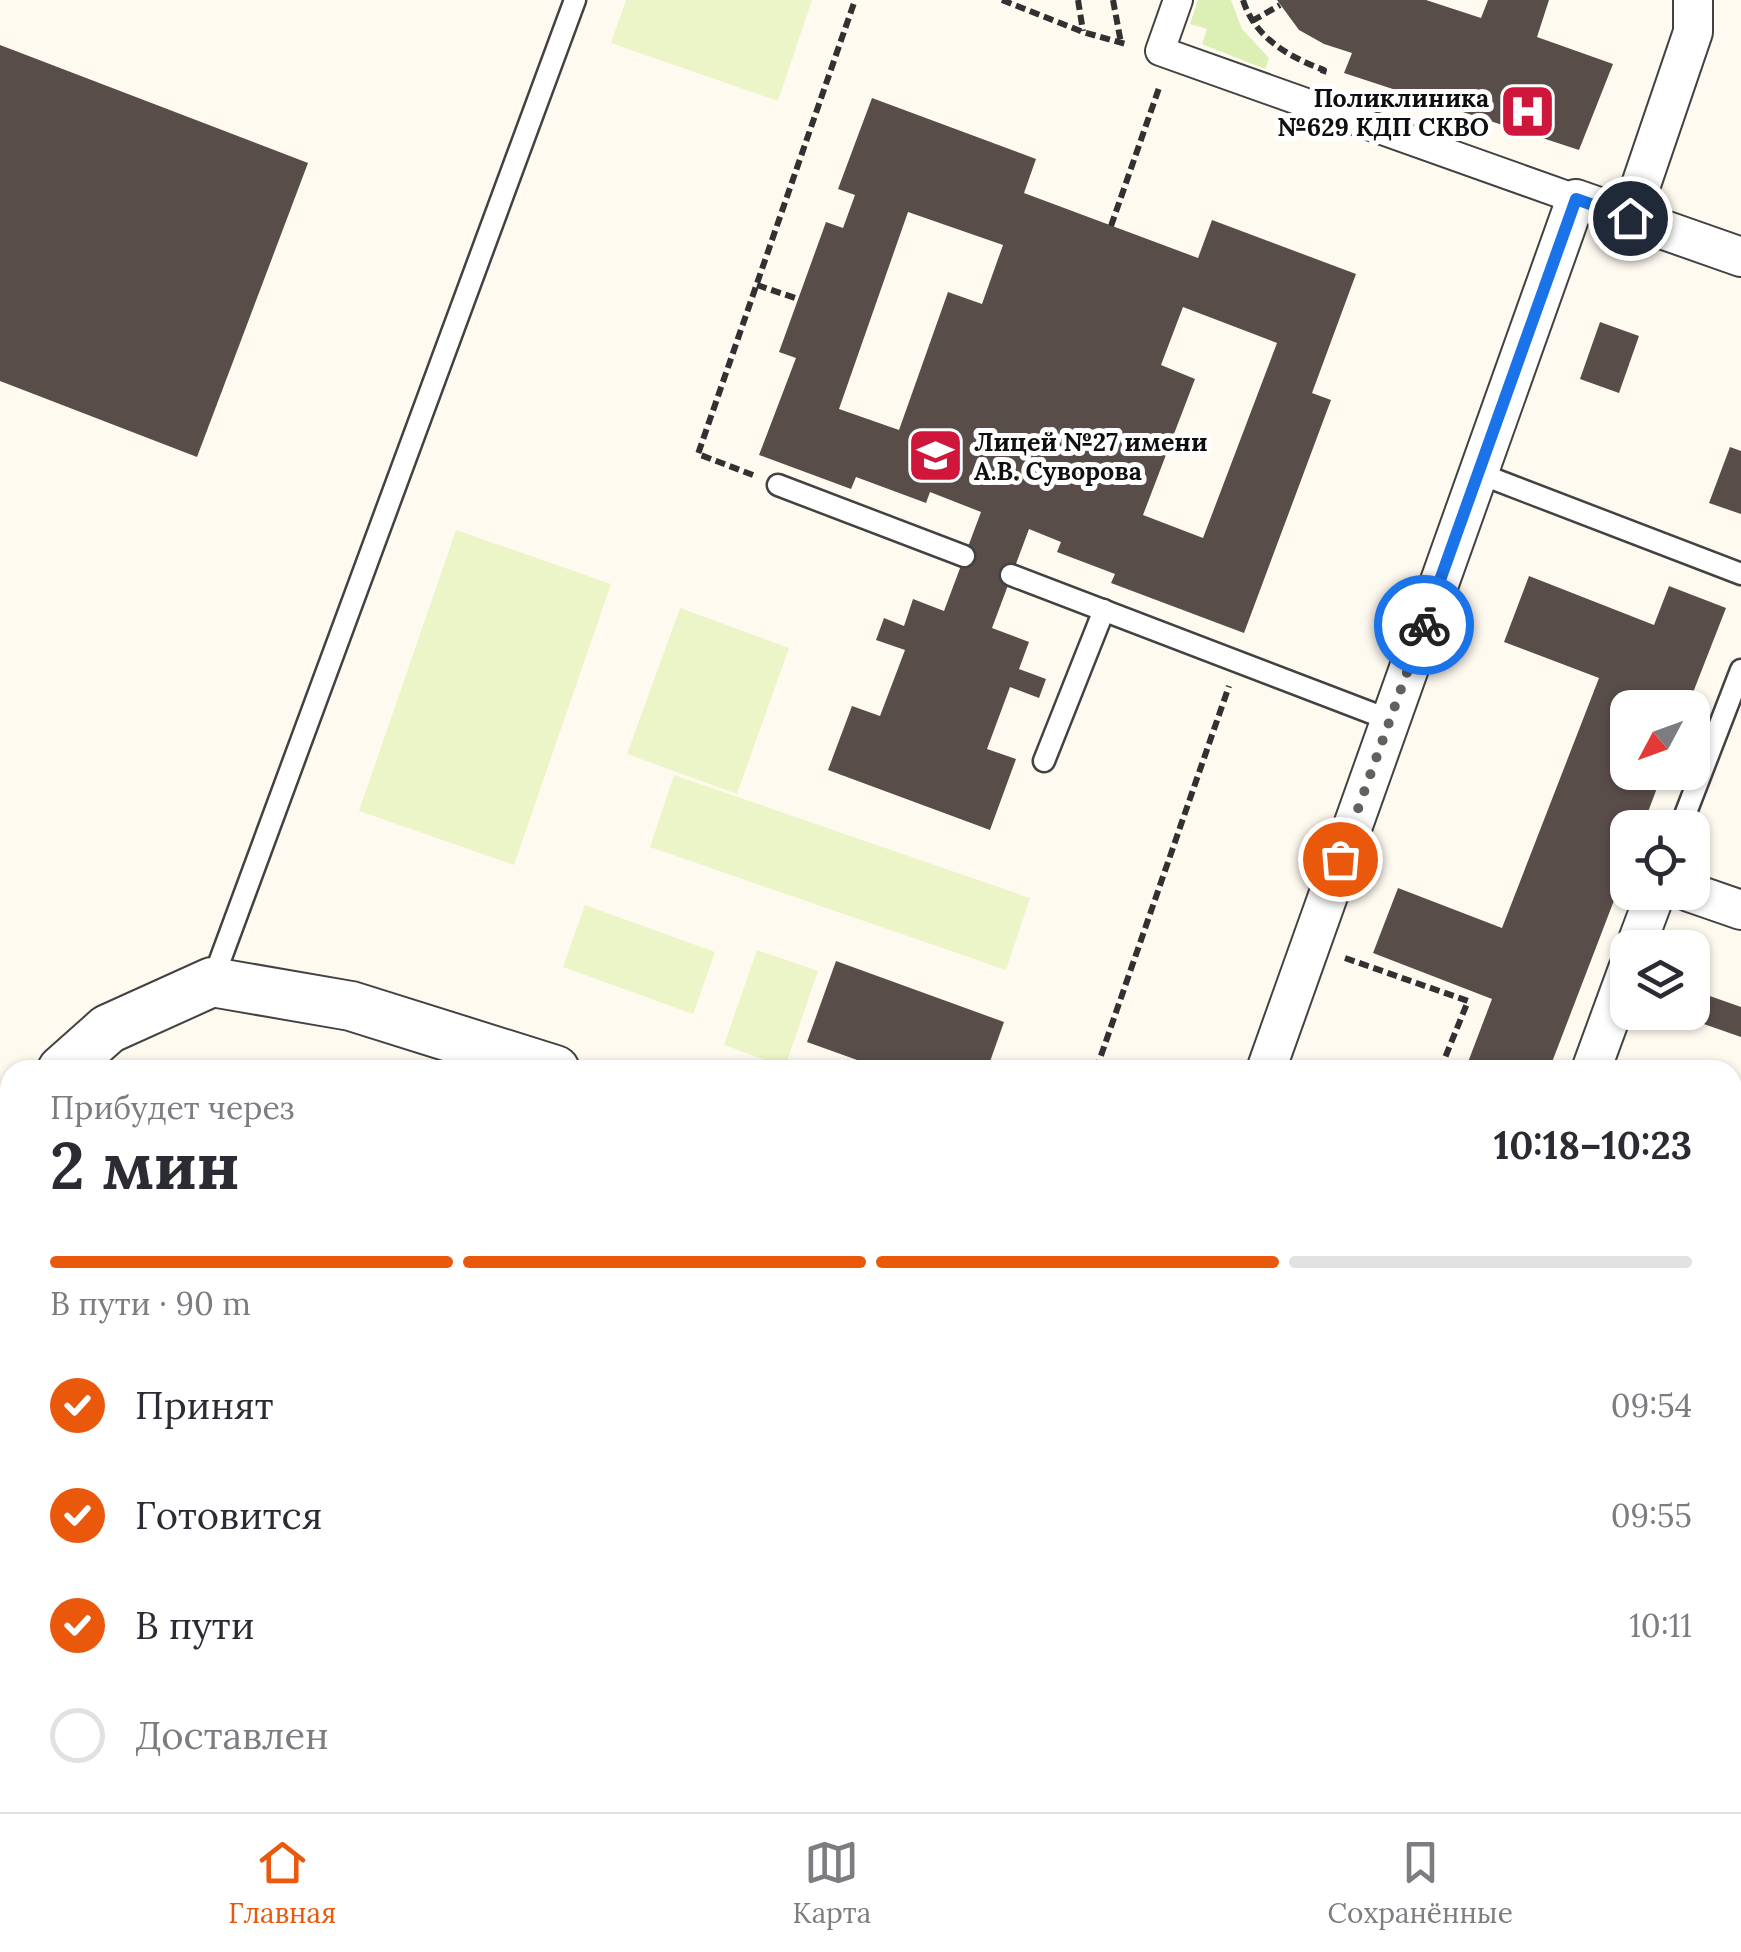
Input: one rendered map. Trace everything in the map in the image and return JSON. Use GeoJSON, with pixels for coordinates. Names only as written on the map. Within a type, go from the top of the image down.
{"type":"FeatureCollection","features":[{"type":"Feature","properties":{"kind":"street"},"geometry":{"type":"LineString","coordinates":[[1178,0],[1160,51],[1741,257]]}},
{"type":"Feature","properties":{"kind":"street"},"geometry":{"type":"LineString","coordinates":[[1630,218],[1692,32],[1693,0]]}},
{"type":"Feature","properties":{"kind":"street"},"geometry":{"type":"LineString","coordinates":[[1270,1060],[1576,199]]}},
{"type":"Feature","properties":{"kind":"street"},"geometry":{"type":"LineString","coordinates":[[1710,899],[1741,910]]}},
{"type":"Feature","properties":{"kind":"street"},"geometry":{"type":"LineString","coordinates":[[73,1060],[108,1029],[212,982],[351,1006],[550,1060]]}},
{"type":"Feature","properties":{"kind":"street"},"geometry":{"type":"LineString","coordinates":[[1594,1060],[1610,1017]]}},
{"type":"Feature","properties":{"kind":"lane"},"geometry":{"type":"LineString","coordinates":[[212,982],[575,0]]}},
{"type":"Feature","properties":{"kind":"lane"},"geometry":{"type":"LineString","coordinates":[[1478,473],[1741,574]]}},
{"type":"Feature","properties":{"kind":"lane"},"geometry":{"type":"LineString","coordinates":[[778,485],[964,556]]}},
{"type":"Feature","properties":{"kind":"lane"},"geometry":{"type":"LineString","coordinates":[[1012,574],[1390,720]]}},
{"type":"Feature","properties":{"kind":"lane"},"geometry":{"type":"LineString","coordinates":[[1044,760],[1104,610]]}},
{"type":"Feature","properties":{"kind":"lane"},"geometry":{"type":"LineString","coordinates":[[1687,810],[1741,670]]}},
{"type":"Feature","properties":{"kind":"path"},"geometry":{"type":"LineString","coordinates":[[778,485],[698,454],[856,0]]}},
{"type":"Feature","properties":{"kind":"path"},"geometry":{"type":"LineString","coordinates":[[1003,0],[1083,32],[1160,51]]}},
{"type":"Feature","properties":{"kind":"path"},"geometry":{"type":"LineString","coordinates":[[1078,0],[1083,32]]}},
{"type":"Feature","properties":{"kind":"path"},"geometry":{"type":"LineString","coordinates":[[1113,0],[1121,44]]}},
{"type":"Feature","properties":{"kind":"path"},"geometry":{"type":"LineString","coordinates":[[1243,0],[1252,22],[1268,40],[1296,60],[1324,70],[1313,105]]}},
{"type":"Feature","properties":{"kind":"path"},"geometry":{"type":"LineString","coordinates":[[1252,22],[1280,5]]}},
{"type":"Feature","properties":{"kind":"path"},"geometry":{"type":"LineString","coordinates":[[1111,226],[1160,88]]}},
{"type":"Feature","properties":{"kind":"path"},"geometry":{"type":"LineString","coordinates":[[757,285],[798,299]]}},
{"type":"Feature","properties":{"kind":"path"},"geometry":{"type":"LineString","coordinates":[[1099,1060],[1238,661]]}},
{"type":"Feature","properties":{"kind":"path"},"geometry":{"type":"LineString","coordinates":[[1335,954],[1468,1001],[1444,1060]]}},
{"type":"Feature","properties":{"kind":"green space"},"geometry":{"type":"Polygon","coordinates":[[[626,0],[812,0],[778,101],[611,43],[626,0]]]}},
{"type":"Feature","properties":{"kind":"green space"},"geometry":{"type":"Polygon","coordinates":[[[1198,0],[1231,0],[1242,29],[1269,58],[1265,69],[1202,44],[1207,29],[1190,24],[1198,0]]]}},
{"type":"Feature","properties":{"kind":"green space"},"geometry":{"type":"Polygon","coordinates":[[[456,530],[611,584],[514,865],[359,811],[456,530]]]}},
{"type":"Feature","properties":{"kind":"green space"},"geometry":{"type":"Polygon","coordinates":[[[680,608],[789,648],[737,794],[627,754],[680,608]]]}},
{"type":"Feature","properties":{"kind":"green space"},"geometry":{"type":"Polygon","coordinates":[[[674,775],[1030,898],[1006,970],[650,847],[674,775]]]}},
{"type":"Feature","properties":{"kind":"green space"},"geometry":{"type":"Polygon","coordinates":[[[585,905],[715,952],[693,1014],[563,967],[585,905]]]}},
{"type":"Feature","properties":{"kind":"green space"},"geometry":{"type":"Polygon","coordinates":[[[757,950],[818,971],[787,1060],[766,1060],[724,1045],[757,950]]]}},
{"type":"Feature","properties":{"kind":"building","name":"Поликлиника №629 КДП СКВО"},"geometry":{"type":"Polygon","coordinates":[[[1277,0],[1426,0],[1481,18],[1488,0],[1549,0],[1537,37],[1613,64],[1579,150],[1344,73],[1352,53],[1299,30],[1277,0]]]}},
{"type":"Feature","properties":{"kind":"building"},"geometry":{"type":"Polygon","coordinates":[[[0,45],[308,163],[197,457],[0,381],[0,45]]]}},
{"type":"Feature","properties":{"kind":"building"},"geometry":{"type":"Polygon","coordinates":[[[872,98],[1036,159],[1024,193],[1198,258],[1212,220],[1356,274],[1312,393],[1331,400],[1244,633],[1111,583],[1115,574],[1057,552],[1061,542],[1029,529],[992,628],[1029,642],[1019,669],[1046,679],[1039,698],[1010,687],[987,749],[1016,759],[990,830],[828,770],[852,706],[880,716],[905,650],[876,640],[884,618],[904,626],[913,599],[944,611],[981,512],[930,492],[926,503],[856,477],[851,489],[759,455],[796,358],[779,352],[826,222],[843,228],[855,195],[838,189],[872,98]],[[908,212],[839,409],[899,430],[948,292],[982,304],[1003,245],[908,212]],[[1183,307],[1161,365],[1195,379],[1143,515],[1203,538],[1277,343],[1183,307]]]}},
{"type":"Feature","properties":{"kind":"building"},"geometry":{"type":"Polygon","coordinates":[[[1600,322],[1639,336],[1619,393],[1580,379],[1600,322]]]}},
{"type":"Feature","properties":{"kind":"building"},"geometry":{"type":"Polygon","coordinates":[[[1730,447],[1741,451],[1741,514],[1709,503],[1730,447]]]}},
{"type":"Feature","properties":{"kind":"building"},"geometry":{"type":"Polygon","coordinates":[[[1529,576],[1654,625],[1669,586],[1726,608],[1694,690],[1610,690],[1610,790],[1656,790],[1649,810],[1610,810],[1610,910],[1553,1060],[1469,1060],[1492,999],[1373,953],[1398,888],[1502,928],[1599,678],[1504,642],[1529,576]]]}},
{"type":"Feature","properties":{"kind":"building"},"geometry":{"type":"Polygon","coordinates":[[[836,961],[1004,1022],[991,1060],[857,1060],[807,1042],[836,961]]]}},
{"type":"Feature","properties":{"kind":"building"},"geometry":{"type":"Polygon","coordinates":[[[1710,996],[1741,1007],[1741,1037],[1710,1026],[1710,996]]]}},
{"type":"Feature","properties":{"kind":"way so far"},"geometry":{"type":"LineString","coordinates":[[1340,859],[1424,625]]}},
{"type":"Feature","properties":{"kind":"place","name":"Поликлиника №629 КДП СКВО"},"geometry":{"type":"Point","coordinates":[1528,112]}},
{"type":"Feature","properties":{"kind":"place","name":"Лицей №27 имени А.В. Суворова"},"geometry":{"type":"Point","coordinates":[935,456]}},
{"type":"Feature","properties":{"kind":"route"},"geometry":{"type":"LineString","coordinates":[[1424,625],[1576,199],[1630,218]]}}]}
